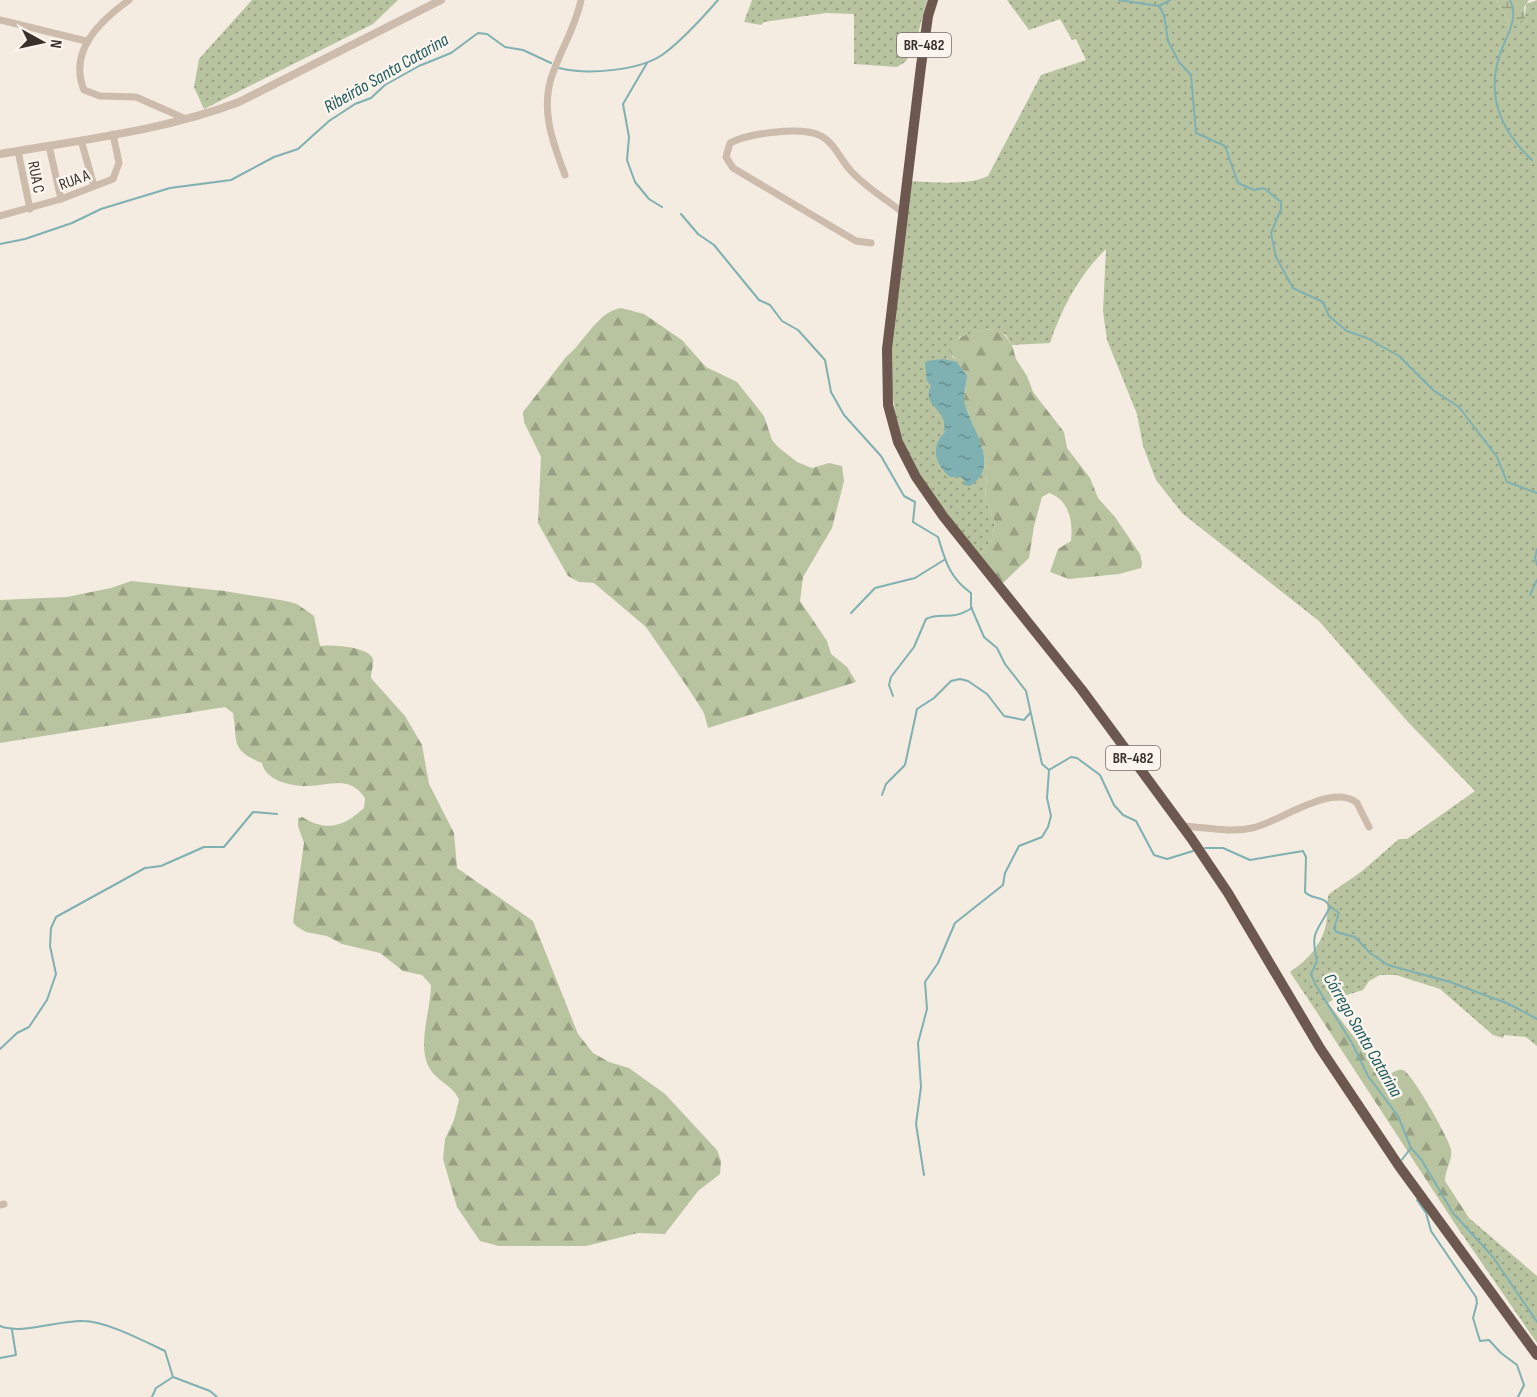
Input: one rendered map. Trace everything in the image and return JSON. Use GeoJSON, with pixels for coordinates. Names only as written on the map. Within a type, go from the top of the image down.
{"type":"FeatureCollection","features":[{"type":"Feature","properties":{"kind":"highway","name":"BR-482"},"geometry":{"type":"LineString","coordinates":[[933,0],[928,16],[902,212],[886,369],[890,414],[902,449],[943,516],[1083,690],[1182,826],[1228,893],[1320,1048],[1399,1166],[1537,1355]]}},
{"type":"Feature","properties":{"kind":"street"},"geometry":{"type":"LineString","coordinates":[[129,0],[104,18],[86,40],[80,66],[84,90],[100,96],[136,97],[188,119]]}},
{"type":"Feature","properties":{"kind":"street"},"geometry":{"type":"LineString","coordinates":[[0,154],[188,119],[239,102],[441,0]]}},
{"type":"Feature","properties":{"kind":"street"},"geometry":{"type":"LineString","coordinates":[[565,175],[547,125],[548,94],[552,73],[576,21],[581,0]]}},
{"type":"Feature","properties":{"kind":"street"},"geometry":{"type":"LineString","coordinates":[[0,21],[86,40]]}},
{"type":"Feature","properties":{"kind":"street"},"geometry":{"type":"LineString","coordinates":[[871,243],[856,241],[733,168],[726,157],[730,143],[756,134],[806,132],[820,135],[851,172],[902,212]]}},
{"type":"Feature","properties":{"kind":"street","name":"RUA A"},"geometry":{"type":"LineString","coordinates":[[0,216],[61,199],[113,178],[118,169],[113,134]]}},
{"type":"Feature","properties":{"kind":"street"},"geometry":{"type":"LineString","coordinates":[[81,140],[94,186]]}},
{"type":"Feature","properties":{"kind":"street"},"geometry":{"type":"LineString","coordinates":[[49,146],[61,199]]}},
{"type":"Feature","properties":{"kind":"street","name":"RUA C"},"geometry":{"type":"LineString","coordinates":[[18,151],[30,209]]}},
{"type":"Feature","properties":{"kind":"street"},"geometry":{"type":"LineString","coordinates":[[1182,826],[1253,828],[1296,808],[1342,797],[1356,803],[1369,827]]}},
{"type":"Feature","properties":{"kind":"green space"},"geometry":{"type":"Polygon","coordinates":[[[252,0],[398,0],[373,24],[204,109],[194,87],[199,59],[252,0]]]}},
{"type":"Feature","properties":{"kind":"green space"},"geometry":{"type":"Polygon","coordinates":[[[752,0],[927,0],[919,30],[919,43],[905,62],[897,67],[854,64],[854,14],[826,13],[764,22],[761,25],[744,22],[752,0]]]}},
{"type":"Feature","properties":{"kind":"green space"},"geometry":{"type":"Polygon","coordinates":[[[1007,0],[1496,0],[1509,23],[1525,16],[1526,4],[1537,0],[1537,1046],[1526,1037],[1504,1035],[1503,1038],[1493,1035],[1440,989],[1396,975],[1380,975],[1369,981],[1363,990],[1334,999],[1316,1011],[1290,972],[1310,955],[1323,934],[1329,894],[1361,872],[1399,839],[1407,839],[1475,791],[1408,722],[1319,621],[1183,514],[1156,480],[1143,446],[1137,414],[1107,340],[1103,311],[1106,249],[1088,269],[1072,293],[1050,343],[1012,345],[1005,334],[990,329],[959,337],[952,356],[960,364],[968,411],[980,439],[987,474],[985,499],[995,522],[992,540],[979,556],[926,485],[904,444],[895,414],[889,364],[910,181],[960,182],[988,176],[1041,75],[1086,60],[1076,39],[1072,40],[1060,19],[1029,30],[1007,0]]]}},
{"type":"Feature","properties":{"kind":"green space"},"geometry":{"type":"Polygon","coordinates":[[[1496,0],[1529,0],[1524,7],[1525,18],[1518,23],[1509,23],[1496,0]]]}},
{"type":"Feature","properties":{"kind":"green space"},"geometry":{"type":"Polygon","coordinates":[[[621,308],[644,314],[682,340],[706,367],[737,382],[764,416],[772,440],[797,462],[812,468],[829,463],[842,466],[844,481],[832,528],[803,577],[800,601],[827,641],[831,654],[847,667],[856,682],[708,728],[704,713],[646,627],[594,583],[579,582],[568,576],[538,523],[541,457],[524,422],[523,412],[598,321],[613,310],[621,308]]]}},
{"type":"Feature","properties":{"kind":"green space"},"geometry":{"type":"Polygon","coordinates":[[[995,328],[1000,329],[1012,345],[1016,359],[1027,376],[1033,392],[1064,432],[1067,448],[1090,478],[1098,498],[1115,517],[1140,554],[1141,568],[1119,574],[1069,579],[1050,572],[1058,549],[1071,541],[1071,534],[1069,513],[1066,507],[1056,496],[1049,493],[1042,497],[1029,558],[1001,585],[979,556],[992,540],[995,522],[985,499],[987,474],[982,447],[964,401],[967,376],[949,350],[956,340],[962,337],[995,328]]]}},
{"type":"Feature","properties":{"kind":"green space"},"geometry":{"type":"Polygon","coordinates":[[[131,581],[224,591],[297,604],[314,616],[320,646],[350,647],[370,655],[373,659],[371,678],[405,716],[422,745],[429,784],[454,833],[457,868],[533,921],[578,1034],[593,1053],[609,1062],[629,1068],[665,1094],[717,1150],[721,1161],[720,1174],[698,1191],[665,1234],[638,1233],[586,1246],[499,1246],[480,1241],[457,1207],[443,1159],[445,1139],[454,1120],[459,1100],[457,1095],[433,1073],[426,1060],[424,1039],[431,985],[422,975],[403,971],[380,953],[342,944],[327,936],[306,932],[293,922],[304,843],[298,826],[298,818],[302,817],[327,826],[349,820],[364,808],[365,798],[358,790],[344,783],[299,786],[273,778],[264,769],[262,763],[240,749],[236,739],[233,713],[225,707],[0,743],[0,600],[67,597],[111,588],[131,581]]]}},
{"type":"Feature","properties":{"kind":"green space"},"geometry":{"type":"Polygon","coordinates":[[[1328,1003],[1382,1074],[1403,1070],[1408,1074],[1444,1132],[1451,1149],[1445,1181],[1469,1218],[1457,1227],[1316,1011],[1328,1003]]]}},
{"type":"Feature","properties":{"kind":"green space"},"geometry":{"type":"Polygon","coordinates":[[[1469,1218],[1537,1276],[1537,1343],[1457,1227],[1469,1218]]]}},
{"type":"Feature","properties":{"kind":"water"},"geometry":{"type":"Polygon","coordinates":[[[943,359],[957,362],[967,376],[965,405],[982,447],[984,458],[984,468],[979,478],[970,486],[963,485],[965,482],[961,477],[950,477],[941,467],[936,455],[937,444],[945,432],[943,419],[930,400],[931,386],[927,381],[925,363],[943,359]]]}},
{"type":"Feature","properties":{"kind":"waterway","name":"Ribeirão Santa Catarina"},"geometry":{"type":"LineString","coordinates":[[559,68],[583,71],[612,70],[640,65],[652,60],[676,44],[718,0]]}},
{"type":"Feature","properties":{"kind":"waterway","name":"Ribeirão Santa Catarina"},"geometry":{"type":"LineString","coordinates":[[1119,0],[1159,6],[1170,0]]}},
{"type":"Feature","properties":{"kind":"waterway"},"geometry":{"type":"LineString","coordinates":[[1510,0],[1513,17],[1498,61],[1495,92],[1502,121],[1532,160]]}},
{"type":"Feature","properties":{"kind":"waterway"},"geometry":{"type":"LineString","coordinates":[[1159,6],[1164,15],[1168,41],[1179,62],[1191,75],[1196,133],[1225,146],[1238,183],[1254,190],[1264,188],[1281,202],[1281,209],[1271,233],[1276,257],[1293,288],[1323,302],[1329,316],[1347,331],[1367,338],[1399,356],[1433,390],[1459,407],[1497,457],[1507,482],[1537,493]]}},
{"type":"Feature","properties":{"kind":"waterway","name":"Ribeirão Santa Catarina"},"geometry":{"type":"LineString","coordinates":[[0,244],[25,239],[72,223],[101,209],[170,188],[231,180],[274,157],[298,149],[329,121],[355,104],[371,98],[385,85],[419,66],[451,53],[478,33],[487,34],[505,47],[523,50],[551,63]]}},
{"type":"Feature","properties":{"kind":"waterway","name":"Córrego Santa Catarina"},"geometry":{"type":"LineString","coordinates":[[647,63],[623,104],[629,137],[627,160],[635,182],[649,199],[662,207]]}},
{"type":"Feature","properties":{"kind":"waterway","name":"Córrego Santa Catarina"},"geometry":{"type":"LineString","coordinates":[[681,214],[698,234],[714,245],[759,300],[770,305],[782,321],[798,330],[825,360],[831,392],[844,415],[881,456],[904,496],[915,502],[913,522],[938,537],[953,574],[971,593],[971,607],[984,637],[997,648],[1005,664],[1026,691],[1042,764],[1049,770]]}},
{"type":"Feature","properties":{"kind":"waterway"},"geometry":{"type":"LineString","coordinates":[[1537,549],[1535,558],[1537,565]]}},
{"type":"Feature","properties":{"kind":"waterway"},"geometry":{"type":"LineString","coordinates":[[851,613],[875,588],[915,578],[944,560]]}},
{"type":"Feature","properties":{"kind":"waterway"},"geometry":{"type":"LineString","coordinates":[[1530,595],[1537,580]]}},
{"type":"Feature","properties":{"kind":"waterway"},"geometry":{"type":"LineString","coordinates":[[893,696],[889,685],[891,677],[914,647],[926,619],[952,616],[972,608]]}},
{"type":"Feature","properties":{"kind":"waterway"},"geometry":{"type":"LineString","coordinates":[[882,795],[886,784],[905,765],[917,709],[934,698],[951,681],[960,679],[968,681],[987,694],[1004,716],[1024,720],[1030,713]]}},
{"type":"Feature","properties":{"kind":"waterway","name":"Córrego Santa Catarina"},"geometry":{"type":"LineString","coordinates":[[1049,770],[1071,757],[1077,758],[1100,775],[1114,805],[1123,815],[1136,821],[1154,855],[1167,859],[1193,851]]}},
{"type":"Feature","properties":{"kind":"waterway"},"geometry":{"type":"LineString","coordinates":[[924,1175],[916,1124],[921,1087],[918,1043],[927,1009],[925,982],[938,963],[955,923],[1003,885],[1005,873],[1019,846],[1042,837],[1048,827],[1051,816],[1047,798],[1049,770]]}},
{"type":"Feature","properties":{"kind":"waterway"},"geometry":{"type":"LineString","coordinates":[[0,1049],[17,1033],[29,1027],[47,1000],[56,974],[50,946],[51,928],[56,917],[145,868],[161,866],[204,847],[224,847],[253,812],[277,814]]}},
{"type":"Feature","properties":{"kind":"waterway","name":"Córrego Santa Catarina"},"geometry":{"type":"LineString","coordinates":[[1205,848],[1223,848],[1250,860],[1303,851],[1306,857],[1305,892],[1325,901],[1330,907]]}},
{"type":"Feature","properties":{"kind":"waterway","name":"Córrego Santa Catarina"},"geometry":{"type":"LineString","coordinates":[[1330,907],[1315,937],[1317,961],[1311,974],[1315,984],[1352,1043],[1368,1076],[1398,1116],[1411,1148],[1421,1159],[1453,1213],[1493,1257],[1537,1322]]}},
{"type":"Feature","properties":{"kind":"waterway"},"geometry":{"type":"LineString","coordinates":[[1331,907],[1339,913],[1334,928],[1336,932],[1355,937],[1370,953],[1388,965],[1450,982],[1509,1004],[1537,1019]]}},
{"type":"Feature","properties":{"kind":"waterway","name":"Córrego Santa Catarina"},"geometry":{"type":"LineString","coordinates":[[1400,1162],[1411,1148]]}},
{"type":"Feature","properties":{"kind":"waterway","name":"Córrego Santa Catarina"},"geometry":{"type":"LineString","coordinates":[[1417,1200],[1426,1213],[1431,1231],[1476,1297],[1477,1303],[1473,1318],[1480,1341],[1489,1340],[1517,1365],[1524,1385],[1518,1397]]}},
{"type":"Feature","properties":{"kind":"waterway"},"geometry":{"type":"LineString","coordinates":[[0,1326],[18,1329],[74,1321],[103,1324],[165,1351],[173,1377],[210,1391],[217,1397]]}},
{"type":"Feature","properties":{"kind":"waterway"},"geometry":{"type":"LineString","coordinates":[[0,1358],[16,1355],[12,1330]]}},
{"type":"Feature","properties":{"kind":"waterway"},"geometry":{"type":"LineString","coordinates":[[152,1397],[156,1388],[173,1377]]}}]}
